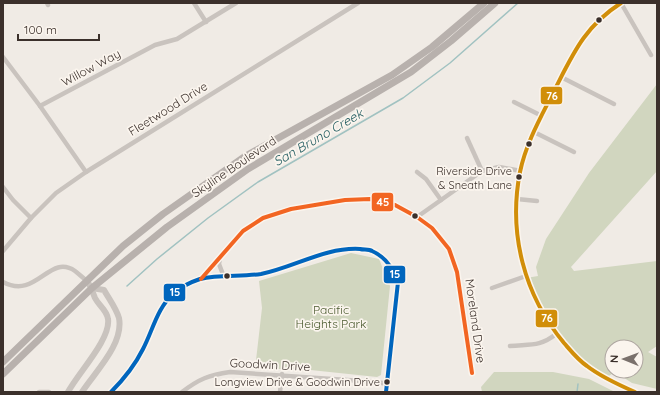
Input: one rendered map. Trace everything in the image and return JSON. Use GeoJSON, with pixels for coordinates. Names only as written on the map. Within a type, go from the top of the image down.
{"type":"FeatureCollection","features":[{"type":"Feature","properties":{"kind":"main road","name":"Skyline Boulevard"},"geometry":{"type":"LineString","coordinates":[[3,362],[123,246],[211,179],[269,142],[392,75],[432,47],[484,3]]}},
{"type":"Feature","properties":{"kind":"main road","name":"Skyline Boulevard"},"geometry":{"type":"LineString","coordinates":[[3,374],[92,288],[145,243],[209,196],[273,154],[411,72],[445,46],[495,3]]}},
{"type":"Feature","properties":{"kind":"street"},"geometry":{"type":"LineString","coordinates":[[194,3],[206,22]]}},
{"type":"Feature","properties":{"kind":"street","name":"Willow Way"},"geometry":{"type":"LineString","coordinates":[[40,106],[155,46],[177,39],[236,3]]}},
{"type":"Feature","properties":{"kind":"street","name":"Fleetwood Drive"},"geometry":{"type":"LineString","coordinates":[[3,250],[31,218],[56,193],[86,172],[358,3]]}},
{"type":"Feature","properties":{"kind":"street"},"geometry":{"type":"LineString","coordinates":[[635,392],[586,366],[556,334],[539,305],[522,263],[517,232],[517,199],[524,157],[534,132],[573,54],[585,35],[601,17],[621,3],[652,55]]}},
{"type":"Feature","properties":{"kind":"street"},"geometry":{"type":"LineString","coordinates":[[3,57],[40,106],[86,172]]}},
{"type":"Feature","properties":{"kind":"street"},"geometry":{"type":"LineString","coordinates":[[561,77],[614,104]]}},
{"type":"Feature","properties":{"kind":"street"},"geometry":{"type":"LineString","coordinates":[[514,102],[542,116]]}},
{"type":"Feature","properties":{"kind":"street"},"geometry":{"type":"LineString","coordinates":[[534,132],[574,152]]}},
{"type":"Feature","properties":{"kind":"street"},"geometry":{"type":"LineString","coordinates":[[467,138],[482,171]]}},
{"type":"Feature","properties":{"kind":"street"},"geometry":{"type":"LineString","coordinates":[[418,217],[482,171],[499,167],[521,171]]}},
{"type":"Feature","properties":{"kind":"street"},"geometry":{"type":"LineString","coordinates":[[417,172],[426,179],[441,200]]}},
{"type":"Feature","properties":{"kind":"street"},"geometry":{"type":"LineString","coordinates":[[3,187],[13,200],[31,218]]}},
{"type":"Feature","properties":{"kind":"street","name":"Moreland Drive"},"geometry":{"type":"LineString","coordinates":[[201,279],[243,231],[263,218],[291,209],[345,200],[370,199],[394,205],[418,217],[432,228],[441,238],[454,261],[457,272],[472,373]]}},
{"type":"Feature","properties":{"kind":"street"},"geometry":{"type":"LineString","coordinates":[[517,199],[537,200]]}},
{"type":"Feature","properties":{"kind":"street"},"geometry":{"type":"LineString","coordinates":[[111,392],[123,380],[138,360],[158,314],[165,302],[182,287],[201,279],[262,273],[333,250],[348,248],[371,250],[387,261],[393,269],[398,282],[386,392]]}},
{"type":"Feature","properties":{"kind":"street"},"geometry":{"type":"LineString","coordinates":[[220,256],[219,264],[224,277]]}},
{"type":"Feature","properties":{"kind":"street"},"geometry":{"type":"LineString","coordinates":[[3,282],[12,286],[25,286],[32,284],[53,269],[61,267],[75,270],[87,281],[92,288],[96,299],[106,311],[108,318],[107,331],[68,392]]}},
{"type":"Feature","properties":{"kind":"street"},"geometry":{"type":"LineString","coordinates":[[492,288],[526,276]]}},
{"type":"Feature","properties":{"kind":"street"},"geometry":{"type":"LineString","coordinates":[[82,392],[116,342],[120,327],[115,308],[104,290],[92,288]]}},
{"type":"Feature","properties":{"kind":"street"},"geometry":{"type":"LineString","coordinates":[[510,346],[541,343],[548,341],[556,334]]}},
{"type":"Feature","properties":{"kind":"street","name":"Goodwin Drive"},"geometry":{"type":"LineString","coordinates":[[182,392],[196,381],[213,374],[230,372],[282,374],[387,384]]}},
{"type":"Feature","properties":{"kind":"street"},"geometry":{"type":"LineString","coordinates":[[280,392],[282,374]]}},
{"type":"Feature","properties":{"kind":"street"},"geometry":{"type":"LineString","coordinates":[[39,392],[49,392]]}},
{"type":"Feature","properties":{"kind":"green space"},"geometry":{"type":"Polygon","coordinates":[[[657,84],[657,171],[571,267],[574,271],[657,261],[657,346],[648,352],[657,357],[657,389],[632,383],[626,379],[644,379],[644,339],[604,339],[604,379],[556,334],[526,278],[538,276],[536,267],[546,239],[589,173],[657,84]]]}},
{"type":"Feature","properties":{"kind":"green space","name":"Pacific Heights Park"},"geometry":{"type":"Polygon","coordinates":[[[351,253],[379,259],[390,286],[381,375],[377,377],[301,369],[255,369],[262,308],[259,281],[351,253]]]}},
{"type":"Feature","properties":{"kind":"green space"},"geometry":{"type":"Polygon","coordinates":[[[494,372],[553,372],[589,379],[615,392],[482,392],[481,387],[494,372]]]}},
{"type":"Feature","properties":{"kind":"waterway","name":"San Bruno Creek"},"geometry":{"type":"LineString","coordinates":[[127,286],[157,259],[208,218],[258,182],[403,98],[450,63],[518,3]]}},
{"type":"Feature","properties":{"kind":"waterway","name":"San Bruno Creek"},"geometry":{"type":"LineString","coordinates":[[577,392],[578,384]]}},
{"type":"Feature","properties":{"kind":"transit line","name":"76"},"geometry":{"type":"LineString","coordinates":[[621,3],[608,12],[581,42],[567,65],[539,120],[530,140],[520,172],[516,218],[522,262],[529,284],[550,324],[564,343],[584,364],[616,384],[635,392]]}},
{"type":"Feature","properties":{"kind":"transit line","name":"45"},"geometry":{"type":"LineString","coordinates":[[201,279],[243,231],[263,218],[291,209],[345,200],[370,199],[395,205],[417,217],[432,228],[449,249],[457,272],[472,373]]}},
{"type":"Feature","properties":{"kind":"transit line","name":"15"},"geometry":{"type":"LineString","coordinates":[[111,392],[125,377],[136,361],[147,342],[163,305],[174,293],[183,287],[207,277],[261,274],[274,271],[322,254],[347,249],[371,250],[377,253],[385,260],[394,272],[398,282],[386,392]]}},
{"type":"Feature","properties":{"kind":"place","name":"Riverside Drive & Sneath Lane"},"geometry":{"type":"Point","coordinates":[519,177]}},
{"type":"Feature","properties":{"kind":"place","name":"Longview Drive & Goodwin Drive"},"geometry":{"type":"Point","coordinates":[387,382]}}]}
